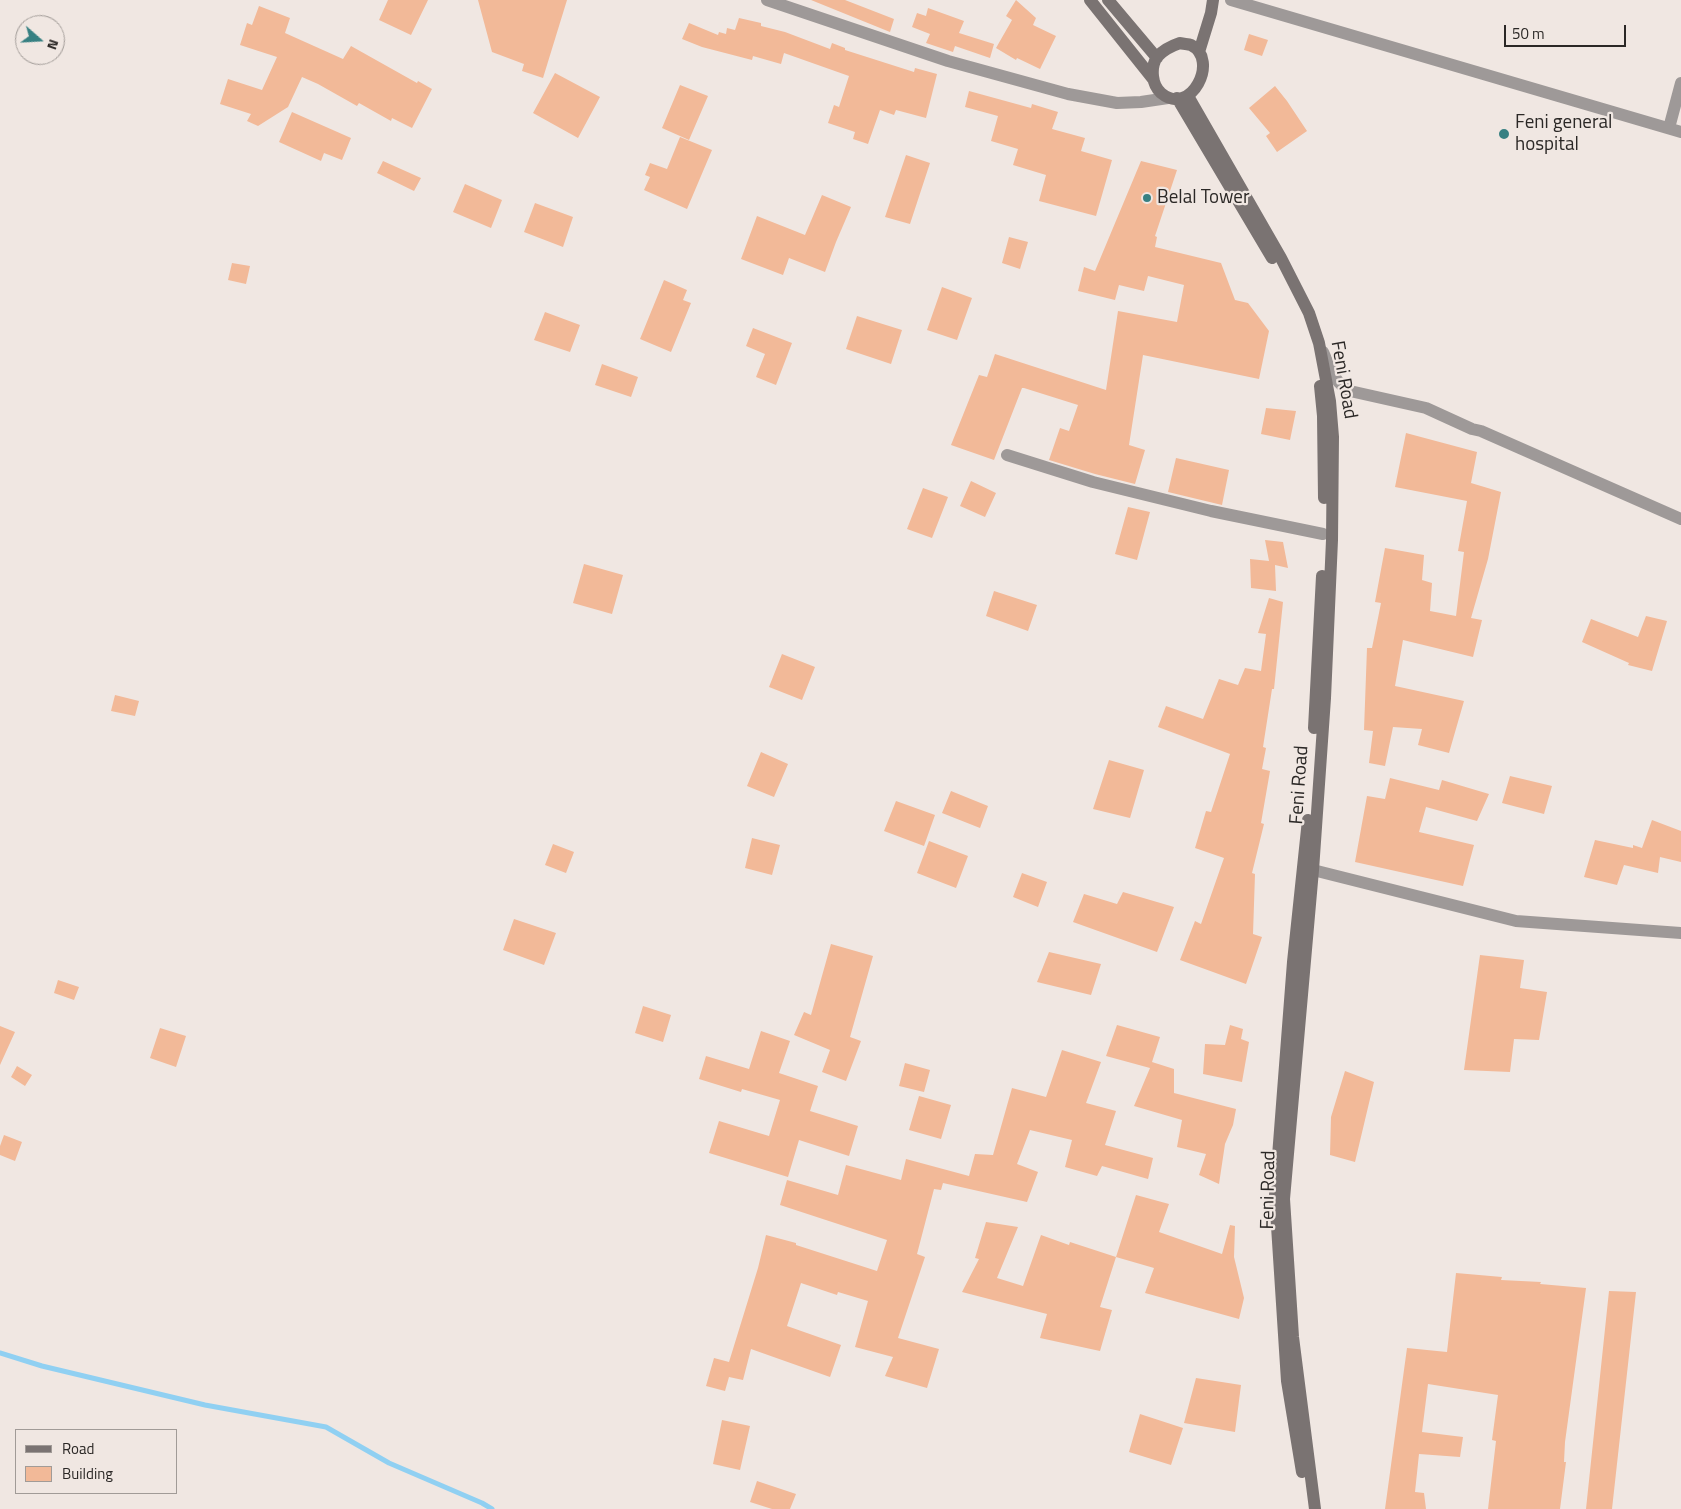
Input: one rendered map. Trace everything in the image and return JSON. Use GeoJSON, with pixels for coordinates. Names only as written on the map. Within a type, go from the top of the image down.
{"type":"FeatureCollection","features":[{"type":"Feature","properties":{"kind":"main road"},"geometry":{"type":"LineString","coordinates":[[1090,0],[1159,90],[1178,97],[1275,262],[1297,305],[1310,337],[1319,377],[1323,416],[1323,534],[1314,746],[1307,840],[1293,962],[1275,1195],[1287,1380],[1308,1509]]}},
{"type":"Feature","properties":{"kind":"main road"},"geometry":{"type":"LineString","coordinates":[[1108,0],[1157,58]]}},
{"type":"Feature","properties":{"kind":"main road"},"geometry":{"type":"LineString","coordinates":[[1198,52],[1211,13],[1213,0]]}},
{"type":"Feature","properties":{"kind":"main road"},"geometry":{"type":"LineString","coordinates":[[1153,80],[1154,66],[1157,58],[1168,47],[1180,43],[1191,45],[1198,52],[1203,64],[1201,81],[1195,90],[1178,97]]}},
{"type":"Feature","properties":{"kind":"main road","name":"Feni Road"},"geometry":{"type":"LineString","coordinates":[[1178,97],[1282,258],[1309,313],[1319,343],[1330,401],[1333,437],[1332,540],[1325,688],[1313,870],[1284,1199],[1292,1337],[1315,1509]]}},
{"type":"Feature","properties":{"kind":"street"},"geometry":{"type":"LineString","coordinates":[[766,0],[948,60],[1068,94],[1117,103],[1178,97]]}},
{"type":"Feature","properties":{"kind":"street"},"geometry":{"type":"LineString","coordinates":[[1231,0],[1675,130],[1681,83]]}},
{"type":"Feature","properties":{"kind":"street"},"geometry":{"type":"LineString","coordinates":[[1319,343],[1336,381],[1343,388],[1426,408],[1681,519]]}},
{"type":"Feature","properties":{"kind":"street"},"geometry":{"type":"LineString","coordinates":[[1007,455],[1093,482],[1211,511],[1323,534]]}},
{"type":"Feature","properties":{"kind":"street"},"geometry":{"type":"LineString","coordinates":[[1313,870],[1516,921],[1681,932]]}},
{"type":"Feature","properties":{"kind":"building"},"geometry":{"type":"Polygon","coordinates":[[[388,0],[428,0],[411,35],[379,20],[388,0]]]}},
{"type":"Feature","properties":{"kind":"building"},"geometry":{"type":"Polygon","coordinates":[[[478,0],[567,0],[543,78],[522,71],[524,64],[492,52],[478,0]]]}},
{"type":"Feature","properties":{"kind":"building"},"geometry":{"type":"Polygon","coordinates":[[[811,0],[845,0],[894,19],[890,32],[811,0]]]}},
{"type":"Feature","properties":{"kind":"building"},"geometry":{"type":"Polygon","coordinates":[[[1016,0],[1036,18],[1033,25],[1056,36],[1040,69],[1017,58],[1016,60],[996,48],[1012,20],[1006,16],[1016,0]]]}},
{"type":"Feature","properties":{"kind":"building"},"geometry":{"type":"Polygon","coordinates":[[[259,6],[290,18],[285,33],[343,59],[351,46],[417,83],[418,81],[432,89],[412,128],[392,118],[391,121],[359,103],[357,106],[302,77],[288,107],[258,126],[247,121],[251,114],[220,104],[228,79],[262,90],[277,57],[240,45],[247,23],[252,25],[259,6]]]}},
{"type":"Feature","properties":{"kind":"building"},"geometry":{"type":"Polygon","coordinates":[[[928,8],[964,21],[959,33],[994,44],[990,58],[955,46],[953,52],[926,43],[930,34],[912,27],[917,13],[926,16],[928,8]]]}},
{"type":"Feature","properties":{"kind":"building"},"geometry":{"type":"Polygon","coordinates":[[[739,18],[761,23],[761,26],[785,32],[830,49],[832,43],[845,48],[845,50],[914,72],[915,68],[937,74],[926,118],[896,110],[894,115],[880,110],[868,144],[853,139],[855,132],[828,123],[834,105],[839,107],[849,76],[784,53],[781,64],[753,56],[752,60],[702,47],[682,39],[689,23],[718,35],[719,32],[726,34],[727,28],[735,30],[739,18]]]}},
{"type":"Feature","properties":{"kind":"building"},"geometry":{"type":"Polygon","coordinates":[[[1249,34],[1268,40],[1262,56],[1244,50],[1249,34]]]}},
{"type":"Feature","properties":{"kind":"building"},"geometry":{"type":"Polygon","coordinates":[[[555,73],[600,97],[578,138],[533,113],[555,73]]]}},
{"type":"Feature","properties":{"kind":"building"},"geometry":{"type":"Polygon","coordinates":[[[680,85],[708,96],[689,140],[662,128],[680,85]]]}},
{"type":"Feature","properties":{"kind":"building"},"geometry":{"type":"Polygon","coordinates":[[[1275,86],[1307,131],[1277,152],[1266,136],[1270,133],[1249,108],[1275,86]]]}},
{"type":"Feature","properties":{"kind":"building"},"geometry":{"type":"Polygon","coordinates":[[[969,91],[1031,108],[1032,104],[1058,112],[1052,129],[1085,138],[1081,151],[1112,160],[1096,216],[1039,201],[1046,175],[1013,165],[1018,149],[991,141],[998,116],[965,107],[969,91]]]}},
{"type":"Feature","properties":{"kind":"building"},"geometry":{"type":"Polygon","coordinates":[[[292,112],[351,138],[342,160],[324,153],[321,161],[279,142],[292,112]]]}},
{"type":"Feature","properties":{"kind":"building"},"geometry":{"type":"Polygon","coordinates":[[[680,137],[712,150],[687,209],[644,190],[650,177],[645,175],[650,163],[667,169],[680,137]]]}},
{"type":"Feature","properties":{"kind":"building"},"geometry":{"type":"Polygon","coordinates":[[[906,155],[930,163],[910,224],[885,217],[906,155]]]}},
{"type":"Feature","properties":{"kind":"building"},"geometry":{"type":"Polygon","coordinates":[[[383,161],[421,178],[414,191],[377,173],[383,161]]]}},
{"type":"Feature","properties":{"kind":"building"},"geometry":{"type":"Polygon","coordinates":[[[1141,161],[1177,170],[1155,236],[1157,237],[1155,247],[1221,263],[1235,300],[1248,303],[1269,331],[1259,379],[1143,355],[1129,445],[1145,450],[1135,484],[1049,460],[1060,428],[1069,431],[1078,405],[1024,388],[1022,388],[994,460],[951,445],[979,375],[987,377],[995,354],[1106,390],[1118,311],[1177,322],[1184,285],[1148,276],[1144,291],[1119,285],[1115,300],[1078,291],[1084,267],[1095,271],[1141,161]]]}},
{"type":"Feature","properties":{"kind":"building"},"geometry":{"type":"Polygon","coordinates":[[[465,184],[502,200],[491,228],[453,212],[465,184]]]}},
{"type":"Feature","properties":{"kind":"building"},"geometry":{"type":"Polygon","coordinates":[[[822,195],[851,207],[825,272],[789,258],[783,275],[741,259],[757,216],[805,235],[822,195]]]}},
{"type":"Feature","properties":{"kind":"building"},"geometry":{"type":"Polygon","coordinates":[[[535,203],[573,217],[563,247],[524,232],[535,203]]]}},
{"type":"Feature","properties":{"kind":"building"},"geometry":{"type":"Polygon","coordinates":[[[1009,237],[1028,242],[1020,269],[1002,263],[1009,237]]]}},
{"type":"Feature","properties":{"kind":"building"},"geometry":{"type":"Polygon","coordinates":[[[232,263],[250,266],[246,284],[228,280],[232,263]]]}},
{"type":"Feature","properties":{"kind":"building"},"geometry":{"type":"Polygon","coordinates":[[[664,280],[687,290],[683,300],[691,303],[671,352],[640,339],[664,280]]]}},
{"type":"Feature","properties":{"kind":"building"},"geometry":{"type":"Polygon","coordinates":[[[942,287],[972,298],[957,340],[927,330],[942,287]]]}},
{"type":"Feature","properties":{"kind":"building"},"geometry":{"type":"Polygon","coordinates":[[[545,312],[580,325],[570,352],[534,340],[545,312]]]}},
{"type":"Feature","properties":{"kind":"building"},"geometry":{"type":"Polygon","coordinates":[[[857,316],[902,330],[891,364],[846,349],[857,316]]]}},
{"type":"Feature","properties":{"kind":"building"},"geometry":{"type":"Polygon","coordinates":[[[753,328],[792,343],[776,385],[756,377],[765,354],[746,346],[753,328]]]}},
{"type":"Feature","properties":{"kind":"building"},"geometry":{"type":"Polygon","coordinates":[[[602,364],[638,377],[631,397],[595,385],[602,364]]]}},
{"type":"Feature","properties":{"kind":"building"},"geometry":{"type":"Polygon","coordinates":[[[1266,408],[1296,411],[1290,440],[1261,434],[1266,408]]]}},
{"type":"Feature","properties":{"kind":"building"},"geometry":{"type":"Polygon","coordinates":[[[1406,433],[1477,452],[1471,483],[1501,492],[1488,559],[1471,618],[1482,620],[1473,657],[1403,640],[1395,686],[1464,701],[1449,753],[1418,745],[1422,729],[1393,727],[1385,766],[1369,763],[1373,731],[1364,730],[1367,648],[1372,648],[1381,603],[1375,602],[1385,548],[1424,555],[1422,580],[1432,583],[1430,611],[1456,616],[1464,552],[1458,551],[1467,501],[1395,487],[1406,433]]]}},
{"type":"Feature","properties":{"kind":"building"},"geometry":{"type":"Polygon","coordinates":[[[1176,458],[1229,470],[1222,505],[1168,492],[1176,458]]]}},
{"type":"Feature","properties":{"kind":"building"},"geometry":{"type":"Polygon","coordinates":[[[971,481],[996,493],[985,517],[960,506],[971,481]]]}},
{"type":"Feature","properties":{"kind":"building"},"geometry":{"type":"Polygon","coordinates":[[[923,488],[948,497],[932,538],[907,529],[923,488]]]}},
{"type":"Feature","properties":{"kind":"building"},"geometry":{"type":"Polygon","coordinates":[[[1128,507],[1150,512],[1137,560],[1115,554],[1128,507]]]}},
{"type":"Feature","properties":{"kind":"building"},"geometry":{"type":"Polygon","coordinates":[[[1265,540],[1283,542],[1288,568],[1275,565],[1276,591],[1251,588],[1250,559],[1269,561],[1265,540]]]}},
{"type":"Feature","properties":{"kind":"building"},"geometry":{"type":"Polygon","coordinates":[[[584,564],[623,575],[612,614],[573,603],[584,564]]]}},
{"type":"Feature","properties":{"kind":"building"},"geometry":{"type":"Polygon","coordinates":[[[994,591],[1037,605],[1028,631],[986,616],[994,591]]]}},
{"type":"Feature","properties":{"kind":"building"},"geometry":{"type":"Polygon","coordinates":[[[1269,598],[1283,602],[1274,689],[1272,689],[1263,747],[1266,748],[1262,769],[1270,771],[1261,823],[1264,824],[1252,873],[1255,874],[1253,934],[1262,937],[1246,984],[1180,960],[1195,921],[1201,924],[1224,858],[1195,848],[1206,811],[1211,812],[1230,754],[1158,727],[1166,706],[1203,719],[1219,679],[1238,685],[1245,668],[1261,671],[1266,634],[1258,633],[1269,598]]]}},
{"type":"Feature","properties":{"kind":"building"},"geometry":{"type":"Polygon","coordinates":[[[1646,616],[1667,621],[1652,671],[1628,665],[1629,663],[1582,642],[1591,619],[1638,637],[1646,616]]]}},
{"type":"Feature","properties":{"kind":"building"},"geometry":{"type":"Polygon","coordinates":[[[782,654],[815,667],[802,700],[769,687],[782,654]]]}},
{"type":"Feature","properties":{"kind":"building"},"geometry":{"type":"Polygon","coordinates":[[[115,695],[139,701],[135,716],[111,711],[115,695]]]}},
{"type":"Feature","properties":{"kind":"building"},"geometry":{"type":"Polygon","coordinates":[[[761,752],[788,764],[774,797],[747,786],[761,752]]]}},
{"type":"Feature","properties":{"kind":"building"},"geometry":{"type":"Polygon","coordinates":[[[1109,760],[1144,770],[1130,818],[1093,809],[1109,760]]]}},
{"type":"Feature","properties":{"kind":"building"},"geometry":{"type":"Polygon","coordinates":[[[1510,776],[1552,786],[1544,814],[1502,803],[1510,776]]]}},
{"type":"Feature","properties":{"kind":"building"},"geometry":{"type":"Polygon","coordinates":[[[1390,778],[1439,790],[1442,780],[1489,794],[1477,821],[1426,807],[1419,832],[1474,845],[1463,886],[1355,862],[1367,796],[1385,799],[1390,778]]]}},
{"type":"Feature","properties":{"kind":"building"},"geometry":{"type":"Polygon","coordinates":[[[951,791],[988,806],[980,828],[942,813],[951,791]]]}},
{"type":"Feature","properties":{"kind":"building"},"geometry":{"type":"Polygon","coordinates":[[[896,801],[935,815],[924,846],[884,831],[896,801]]]}},
{"type":"Feature","properties":{"kind":"building"},"geometry":{"type":"Polygon","coordinates":[[[1652,820],[1681,831],[1681,862],[1660,857],[1658,873],[1624,865],[1617,885],[1584,877],[1595,840],[1633,848],[1633,845],[1642,848],[1652,820]]]}},
{"type":"Feature","properties":{"kind":"building"},"geometry":{"type":"Polygon","coordinates":[[[752,838],[780,845],[772,875],[745,868],[752,838]]]}},
{"type":"Feature","properties":{"kind":"building"},"geometry":{"type":"Polygon","coordinates":[[[929,841],[968,856],[956,888],[917,873],[929,841]]]}},
{"type":"Feature","properties":{"kind":"building"},"geometry":{"type":"Polygon","coordinates":[[[553,844],[574,852],[566,873],[545,865],[553,844]]]}},
{"type":"Feature","properties":{"kind":"building"},"geometry":{"type":"Polygon","coordinates":[[[1022,873],[1047,882],[1038,907],[1013,897],[1022,873]]]}},
{"type":"Feature","properties":{"kind":"building"},"geometry":{"type":"Polygon","coordinates":[[[1123,892],[1174,907],[1157,952],[1073,922],[1084,894],[1117,904],[1123,892]]]}},
{"type":"Feature","properties":{"kind":"building"},"geometry":{"type":"Polygon","coordinates":[[[514,919],[556,933],[544,965],[503,950],[514,919]]]}},
{"type":"Feature","properties":{"kind":"building"},"geometry":{"type":"Polygon","coordinates":[[[831,944],[873,956],[850,1037],[861,1041],[846,1081],[822,1072],[830,1050],[794,1035],[804,1012],[811,1015],[831,944]]]}},
{"type":"Feature","properties":{"kind":"building"},"geometry":{"type":"Polygon","coordinates":[[[1049,952],[1101,964],[1091,995],[1037,982],[1049,952]]]}},
{"type":"Feature","properties":{"kind":"building"},"geometry":{"type":"Polygon","coordinates":[[[1480,955],[1524,960],[1520,988],[1547,992],[1539,1040],[1514,1039],[1510,1072],[1464,1070],[1480,955]]]}},
{"type":"Feature","properties":{"kind":"building"},"geometry":{"type":"Polygon","coordinates":[[[58,980],[79,987],[74,1000],[54,993],[58,980]]]}},
{"type":"Feature","properties":{"kind":"building"},"geometry":{"type":"Polygon","coordinates":[[[643,1006],[671,1015],[663,1042],[635,1033],[643,1006]]]}},
{"type":"Feature","properties":{"kind":"building"},"geometry":{"type":"Polygon","coordinates":[[[1117,1025],[1160,1037],[1152,1062],[1174,1069],[1174,1093],[1236,1109],[1233,1125],[1225,1144],[1219,1184],[1199,1175],[1206,1154],[1177,1147],[1182,1120],[1134,1106],[1150,1068],[1106,1056],[1117,1025]]]}},
{"type":"Feature","properties":{"kind":"building"},"geometry":{"type":"Polygon","coordinates":[[[1230,1025],[1243,1029],[1241,1039],[1249,1042],[1242,1082],[1203,1074],[1205,1044],[1225,1045],[1230,1025]]]}},
{"type":"Feature","properties":{"kind":"building"},"geometry":{"type":"Polygon","coordinates":[[[0,1026],[15,1032],[0,1065],[0,1026]]]}},
{"type":"Feature","properties":{"kind":"building"},"geometry":{"type":"Polygon","coordinates":[[[160,1028],[186,1036],[176,1067],[150,1058],[160,1028]]]}},
{"type":"Feature","properties":{"kind":"building"},"geometry":{"type":"Polygon","coordinates":[[[761,1031],[790,1041],[779,1073],[818,1086],[810,1111],[858,1126],[849,1156],[799,1140],[788,1177],[709,1153],[719,1121],[769,1136],[780,1100],[742,1089],[741,1092],[699,1079],[706,1056],[749,1069],[761,1031]]]}},
{"type":"Feature","properties":{"kind":"building"},"geometry":{"type":"Polygon","coordinates":[[[1062,1050],[1101,1062],[1086,1103],[1116,1111],[1105,1145],[1153,1158],[1148,1179],[1102,1166],[1097,1176],[1065,1167],[1072,1140],[1030,1130],[1017,1164],[1038,1172],[1027,1202],[943,1183],[941,1190],[934,1189],[917,1254],[925,1257],[898,1338],[939,1349],[927,1388],[885,1376],[893,1357],[855,1347],[868,1301],[838,1292],[837,1295],[801,1283],[787,1326],[841,1345],[830,1377],[751,1349],[743,1380],[729,1377],[725,1391],[706,1386],[714,1358],[729,1362],[758,1268],[766,1235],[796,1243],[796,1245],[877,1271],[887,1240],[780,1205],[787,1180],[838,1195],[846,1165],[901,1180],[906,1159],[969,1176],[975,1154],[993,1155],[1012,1088],[1046,1097],[1062,1050]]]}},
{"type":"Feature","properties":{"kind":"building"},"geometry":{"type":"Polygon","coordinates":[[[905,1063],[930,1070],[924,1092],[899,1086],[905,1063]]]}},
{"type":"Feature","properties":{"kind":"building"},"geometry":{"type":"Polygon","coordinates":[[[17,1066],[32,1075],[25,1086],[11,1077],[17,1066]]]}},
{"type":"Feature","properties":{"kind":"building"},"geometry":{"type":"Polygon","coordinates":[[[1345,1071],[1374,1082],[1355,1162],[1330,1155],[1331,1117],[1345,1071]]]}},
{"type":"Feature","properties":{"kind":"building"},"geometry":{"type":"Polygon","coordinates":[[[919,1096],[951,1105],[941,1139],[909,1130],[919,1096]]]}},
{"type":"Feature","properties":{"kind":"building"},"geometry":{"type":"Polygon","coordinates":[[[4,1135],[22,1142],[15,1161],[0,1155],[0,1146],[4,1135]]]}},
{"type":"Feature","properties":{"kind":"building"},"geometry":{"type":"Polygon","coordinates":[[[1136,1195],[1169,1204],[1159,1232],[1222,1254],[1230,1225],[1235,1226],[1234,1257],[1244,1298],[1239,1319],[1145,1293],[1154,1268],[1116,1257],[1136,1195]]]}},
{"type":"Feature","properties":{"kind":"building"},"geometry":{"type":"Polygon","coordinates":[[[986,1222],[1018,1227],[997,1278],[1023,1286],[1041,1235],[1069,1245],[1070,1242],[1116,1257],[1100,1307],[1112,1310],[1100,1351],[1040,1338],[1047,1314],[962,1292],[979,1259],[975,1258],[986,1222]]]}},
{"type":"Feature","properties":{"kind":"building"},"geometry":{"type":"Polygon","coordinates":[[[1456,1273],[1502,1277],[1501,1280],[1541,1282],[1540,1284],[1586,1288],[1565,1442],[1564,1462],[1566,1462],[1560,1509],[1488,1509],[1496,1441],[1492,1440],[1498,1395],[1428,1384],[1422,1432],[1463,1437],[1460,1457],[1419,1454],[1415,1492],[1424,1493],[1426,1509],[1385,1509],[1407,1348],[1447,1352],[1456,1273]]]}},
{"type":"Feature","properties":{"kind":"building"},"geometry":{"type":"Polygon","coordinates":[[[1609,1291],[1636,1292],[1612,1509],[1586,1509],[1609,1291]]]}},
{"type":"Feature","properties":{"kind":"building"},"geometry":{"type":"Polygon","coordinates":[[[1196,1378],[1241,1385],[1235,1432],[1184,1423],[1196,1378]]]}},
{"type":"Feature","properties":{"kind":"building"},"geometry":{"type":"Polygon","coordinates":[[[1140,1414],[1183,1428],[1171,1465],[1129,1452],[1140,1414]]]}},
{"type":"Feature","properties":{"kind":"building"},"geometry":{"type":"Polygon","coordinates":[[[722,1420],[750,1426],[740,1470],[713,1464],[722,1420]]]}},
{"type":"Feature","properties":{"kind":"building"},"geometry":{"type":"Polygon","coordinates":[[[757,1481],[796,1494],[790,1509],[772,1509],[750,1502],[757,1481]]]}},
{"type":"Feature","properties":{"kind":"waterway"},"geometry":{"type":"LineString","coordinates":[[0,1353],[42,1366],[205,1405],[326,1427],[389,1463],[492,1509]]}},
{"type":"Feature","properties":{"kind":"place","name":"Feni general hospital"},"geometry":{"type":"Point","coordinates":[1504,134]}},
{"type":"Feature","properties":{"kind":"place","name":"Belal Tower"},"geometry":{"type":"Point","coordinates":[1147,198]}}]}
